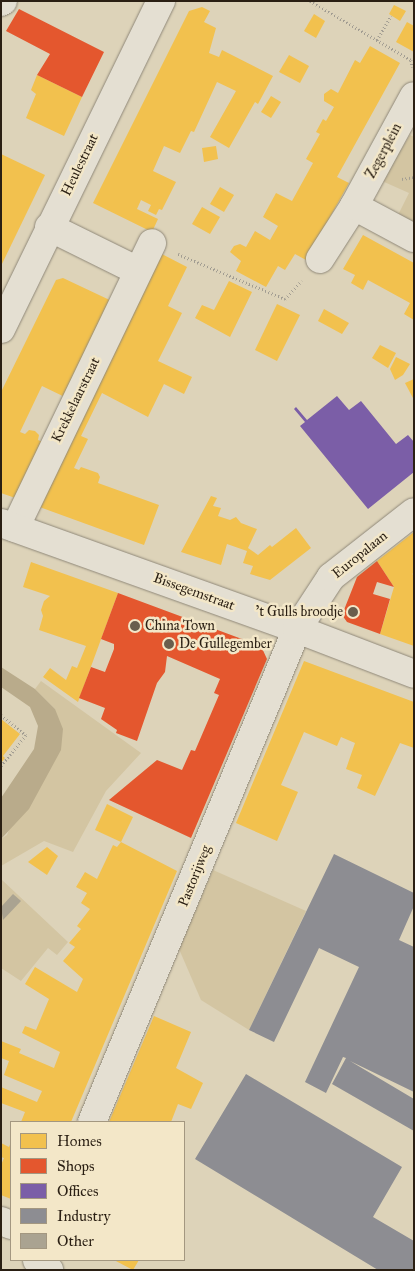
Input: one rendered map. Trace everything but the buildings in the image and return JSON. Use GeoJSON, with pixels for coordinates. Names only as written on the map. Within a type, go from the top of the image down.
{"type":"FeatureCollection","features":[{"type":"Feature","properties":{"kind":"street","name":"Heulestraat"},"geometry":{"type":"LineString","coordinates":[[1,330],[161,1]]}},
{"type":"Feature","properties":{"kind":"street","name":"Zegerplein"},"geometry":{"type":"LineString","coordinates":[[320,259],[354,206],[414,96]]}},
{"type":"Feature","properties":{"kind":"street"},"geometry":{"type":"LineString","coordinates":[[354,206],[414,238]]}},
{"type":"Feature","properties":{"kind":"street"},"geometry":{"type":"LineString","coordinates":[[50,228],[138,271]]}},
{"type":"Feature","properties":{"kind":"street","name":"Krekkelaarstraat"},"geometry":{"type":"LineString","coordinates":[[8,526],[152,243]]}},
{"type":"Feature","properties":{"kind":"street","name":"Europalaan"},"geometry":{"type":"LineString","coordinates":[[297,629],[331,577],[414,512]]}},
{"type":"Feature","properties":{"kind":"street","name":"Bissegemstraat"},"geometry":{"type":"LineString","coordinates":[[8,526],[297,629],[414,674]]}},
{"type":"Feature","properties":{"kind":"street","name":"Pastorijweg"},"geometry":{"type":"LineString","coordinates":[[92,1121],[297,629]]}},
{"type":"Feature","properties":{"kind":"street"},"geometry":{"type":"LineString","coordinates":[[37,1261],[49,1270]]}},
{"type":"Feature","properties":{"kind":"path"},"geometry":{"type":"LineString","coordinates":[[310,1],[410,60],[414,73]]}},
{"type":"Feature","properties":{"kind":"path"},"geometry":{"type":"LineString","coordinates":[[376,40],[391,16]]}},
{"type":"Feature","properties":{"kind":"path"},"geometry":{"type":"LineString","coordinates":[[152,243],[285,299],[320,259]]}},
{"type":"Feature","properties":{"kind":"path"},"geometry":{"type":"LineString","coordinates":[[1,715],[26,735],[1,766]]}},
{"type":"Feature","properties":{"kind":"shaded area"},"geometry":{"type":"Polygon","coordinates":[[[410,135],[414,137],[414,223],[398,215],[409,193],[382,181],[410,135]]]}},
{"type":"Feature","properties":{"kind":"shaded area"},"geometry":{"type":"Polygon","coordinates":[[[1,667],[35,689],[55,709],[63,729],[61,750],[29,809],[1,839],[1,798],[34,749],[38,726],[30,707],[1,687],[1,667]]]}},
{"type":"Feature","properties":{"kind":"shaded area"},"geometry":{"type":"Polygon","coordinates":[[[41,681],[141,753],[106,791],[73,852],[44,841],[1,866],[1,839],[7,835],[55,709],[35,689],[41,681]]]}},
{"type":"Feature","properties":{"kind":"shaded area"},"geometry":{"type":"Polygon","coordinates":[[[213,870],[306,911],[249,1030],[201,1000],[179,949],[213,870]]]}},
{"type":"Feature","properties":{"kind":"shaded area"},"geometry":{"type":"Polygon","coordinates":[[[1,879],[68,942],[57,955],[48,948],[21,981],[1,968],[1,879]]]}},
{"type":"Feature","properties":{"kind":"place","name":"'t Gulls broodje"},"geometry":{"type":"Point","coordinates":[353,612]}},
{"type":"Feature","properties":{"kind":"place","name":"China Town"},"geometry":{"type":"Point","coordinates":[135,626]}},
{"type":"Feature","properties":{"kind":"place","name":"De Gullegember"},"geometry":{"type":"Point","coordinates":[169,644]}}]}
